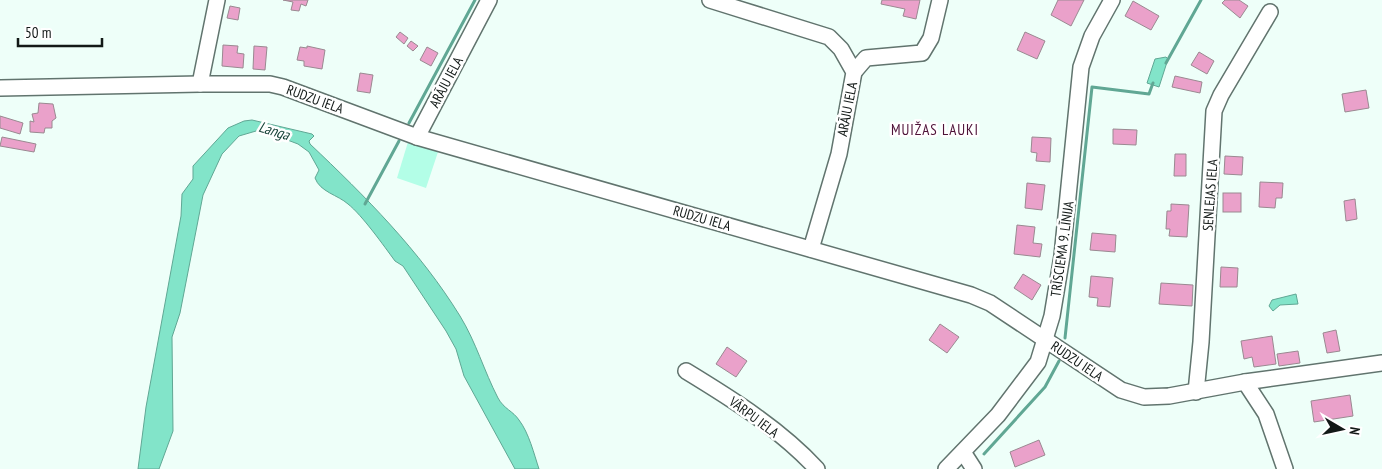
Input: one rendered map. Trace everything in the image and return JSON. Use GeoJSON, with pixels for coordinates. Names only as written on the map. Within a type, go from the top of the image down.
{"type":"FeatureCollection","features":[{"type":"Feature","properties":{"kind":"street"},"geometry":{"type":"LineString","coordinates":[[200,84],[217,0]]}},
{"type":"Feature","properties":{"kind":"street","name":"ARĀJU IELA"},"geometry":{"type":"LineString","coordinates":[[417,137],[489,0]]}},
{"type":"Feature","properties":{"kind":"street","name":"ARĀJU IELA"},"geometry":{"type":"LineString","coordinates":[[710,0],[829,37],[841,49],[854,72],[839,154],[811,250]]}},
{"type":"Feature","properties":{"kind":"street"},"geometry":{"type":"LineString","coordinates":[[854,72],[866,58],[922,53],[931,38],[940,0]]}},
{"type":"Feature","properties":{"kind":"street","name":"TRĪSCIEMA 9. LĪNIJA"},"geometry":{"type":"LineString","coordinates":[[946,469],[998,416],[1038,362],[1052,316],[1062,256],[1081,67],[1092,36],[1112,0]]}},
{"type":"Feature","properties":{"kind":"street","name":"SENLEJAS IELA"},"geometry":{"type":"LineString","coordinates":[[1196,392],[1201,342],[1214,111],[1221,95],[1270,12]]}},
{"type":"Feature","properties":{"kind":"street","name":"RUDZU IELA"},"geometry":{"type":"LineString","coordinates":[[0,88],[200,84],[270,84],[283,87],[417,137],[971,295],[990,303],[1121,390],[1144,397],[1196,392],[1245,382],[1382,363]]}},
{"type":"Feature","properties":{"kind":"street","name":"VĀRPU IELA"},"geometry":{"type":"LineString","coordinates":[[686,371],[733,400],[803,454],[817,469]]}},
{"type":"Feature","properties":{"kind":"street"},"geometry":{"type":"LineString","coordinates":[[1245,382],[1266,414],[1285,469]]}},
{"type":"Feature","properties":{"kind":"street"},"geometry":{"type":"LineString","coordinates":[[963,452],[974,469]]}},
{"type":"Feature","properties":{"kind":"shaded area"},"geometry":{"type":"Polygon","coordinates":[[[408,142],[438,152],[426,188],[397,178],[408,142]]]}},
{"type":"Feature","properties":{"kind":"water"},"geometry":{"type":"Polygon","coordinates":[[[1166,57],[1168,59],[1159,87],[1147,83],[1155,59],[1166,57]]]}},
{"type":"Feature","properties":{"kind":"water","name":"Langa"},"geometry":{"type":"Polygon","coordinates":[[[252,120],[312,134],[314,136],[309,141],[310,144],[391,225],[427,269],[460,316],[471,336],[498,398],[523,425],[539,469],[515,469],[464,376],[456,349],[446,331],[403,266],[395,261],[360,215],[344,201],[317,183],[315,178],[319,170],[309,152],[298,144],[269,133],[256,131],[239,136],[222,154],[203,195],[180,313],[172,337],[173,431],[159,469],[138,469],[146,407],[181,216],[182,194],[193,179],[193,166],[228,128],[244,121],[252,120]]]}},
{"type":"Feature","properties":{"kind":"water"},"geometry":{"type":"Polygon","coordinates":[[[1296,294],[1298,304],[1280,305],[1273,311],[1269,306],[1272,300],[1296,294]]]}},
{"type":"Feature","properties":{"kind":"building"},"geometry":{"type":"Polygon","coordinates":[[[283,0],[308,0],[306,6],[301,4],[299,11],[291,10],[293,2],[283,0]]]}},
{"type":"Feature","properties":{"kind":"building"},"geometry":{"type":"Polygon","coordinates":[[[882,0],[920,0],[916,19],[903,16],[905,9],[881,4],[882,0]]]}},
{"type":"Feature","properties":{"kind":"building"},"geometry":{"type":"Polygon","coordinates":[[[1058,0],[1084,0],[1071,26],[1051,15],[1058,0]]]}},
{"type":"Feature","properties":{"kind":"building"},"geometry":{"type":"Polygon","coordinates":[[[1225,0],[1239,0],[1248,6],[1240,18],[1222,3],[1225,0]]]}},
{"type":"Feature","properties":{"kind":"building"},"geometry":{"type":"Polygon","coordinates":[[[1133,1],[1159,16],[1151,30],[1125,16],[1133,1]]]}},
{"type":"Feature","properties":{"kind":"building"},"geometry":{"type":"Polygon","coordinates":[[[230,6],[240,8],[238,20],[227,18],[230,6]]]}},
{"type":"Feature","properties":{"kind":"building"},"geometry":{"type":"Polygon","coordinates":[[[400,32],[408,38],[404,44],[396,37],[400,32]]]}},
{"type":"Feature","properties":{"kind":"building"},"geometry":{"type":"Polygon","coordinates":[[[1025,32],[1045,41],[1037,59],[1017,50],[1025,32]]]}},
{"type":"Feature","properties":{"kind":"building"},"geometry":{"type":"Polygon","coordinates":[[[411,41],[418,46],[413,51],[407,46],[411,41]]]}},
{"type":"Feature","properties":{"kind":"building"},"geometry":{"type":"Polygon","coordinates":[[[223,45],[238,46],[237,53],[244,54],[243,68],[222,66],[223,45]]]}},
{"type":"Feature","properties":{"kind":"building"},"geometry":{"type":"Polygon","coordinates":[[[254,46],[267,47],[265,70],[253,69],[254,46]]]}},
{"type":"Feature","properties":{"kind":"building"},"geometry":{"type":"Polygon","coordinates":[[[307,46],[325,50],[322,69],[304,66],[304,61],[297,60],[300,47],[307,48],[307,46]]]}},
{"type":"Feature","properties":{"kind":"building"},"geometry":{"type":"Polygon","coordinates":[[[427,47],[438,53],[431,66],[420,60],[427,47]]]}},
{"type":"Feature","properties":{"kind":"building"},"geometry":{"type":"Polygon","coordinates":[[[1199,52],[1214,61],[1207,74],[1191,65],[1199,52]]]}},
{"type":"Feature","properties":{"kind":"building"},"geometry":{"type":"Polygon","coordinates":[[[360,73],[373,75],[370,93],[357,91],[360,73]]]}},
{"type":"Feature","properties":{"kind":"building"},"geometry":{"type":"Polygon","coordinates":[[[1175,76],[1202,82],[1200,93],[1172,87],[1175,76]]]}},
{"type":"Feature","properties":{"kind":"building"},"geometry":{"type":"Polygon","coordinates":[[[1366,90],[1369,108],[1345,112],[1342,94],[1366,90]]]}},
{"type":"Feature","properties":{"kind":"building"},"geometry":{"type":"Polygon","coordinates":[[[39,103],[53,104],[56,118],[52,121],[52,128],[45,128],[44,133],[30,132],[30,121],[34,122],[32,114],[38,113],[39,103]]]}},
{"type":"Feature","properties":{"kind":"building"},"geometry":{"type":"Polygon","coordinates":[[[0,116],[23,123],[20,134],[0,128],[0,116]]]}},
{"type":"Feature","properties":{"kind":"building"},"geometry":{"type":"Polygon","coordinates":[[[1113,129],[1137,130],[1136,145],[1113,144],[1113,129]]]}},
{"type":"Feature","properties":{"kind":"building"},"geometry":{"type":"Polygon","coordinates":[[[2,137],[36,144],[34,152],[0,146],[2,137]]]}},
{"type":"Feature","properties":{"kind":"building"},"geometry":{"type":"Polygon","coordinates":[[[1032,137],[1051,138],[1050,162],[1036,161],[1037,153],[1031,152],[1032,137]]]}},
{"type":"Feature","properties":{"kind":"building"},"geometry":{"type":"Polygon","coordinates":[[[1175,154],[1186,154],[1186,176],[1174,176],[1175,154]]]}},
{"type":"Feature","properties":{"kind":"building"},"geometry":{"type":"Polygon","coordinates":[[[1225,156],[1243,157],[1242,175],[1224,174],[1225,156]]]}},
{"type":"Feature","properties":{"kind":"building"},"geometry":{"type":"Polygon","coordinates":[[[1260,182],[1283,183],[1282,198],[1276,198],[1275,208],[1259,207],[1260,182]]]}},
{"type":"Feature","properties":{"kind":"building"},"geometry":{"type":"Polygon","coordinates":[[[1027,183],[1045,185],[1042,210],[1025,208],[1027,183]]]}},
{"type":"Feature","properties":{"kind":"building"},"geometry":{"type":"Polygon","coordinates":[[[1223,193],[1241,193],[1241,212],[1223,212],[1223,193]]]}},
{"type":"Feature","properties":{"kind":"building"},"geometry":{"type":"Polygon","coordinates":[[[1355,199],[1357,219],[1346,221],[1344,201],[1355,199]]]}},
{"type":"Feature","properties":{"kind":"building"},"geometry":{"type":"Polygon","coordinates":[[[1171,204],[1189,205],[1187,237],[1169,236],[1170,229],[1166,229],[1167,211],[1171,211],[1171,204]]]}},
{"type":"Feature","properties":{"kind":"building"},"geometry":{"type":"Polygon","coordinates":[[[1017,225],[1035,227],[1033,243],[1042,244],[1040,257],[1014,254],[1017,225]]]}},
{"type":"Feature","properties":{"kind":"building"},"geometry":{"type":"Polygon","coordinates":[[[1092,233],[1116,235],[1115,252],[1090,250],[1092,233]]]}},
{"type":"Feature","properties":{"kind":"building"},"geometry":{"type":"Polygon","coordinates":[[[1221,267],[1238,268],[1237,287],[1220,287],[1221,267]]]}},
{"type":"Feature","properties":{"kind":"building"},"geometry":{"type":"Polygon","coordinates":[[[1023,274],[1041,285],[1032,300],[1014,288],[1023,274]]]}},
{"type":"Feature","properties":{"kind":"building"},"geometry":{"type":"Polygon","coordinates":[[[1091,276],[1113,278],[1110,307],[1097,306],[1098,298],[1089,297],[1091,276]]]}},
{"type":"Feature","properties":{"kind":"building"},"geometry":{"type":"Polygon","coordinates":[[[1161,283],[1193,285],[1192,306],[1159,304],[1161,283]]]}},
{"type":"Feature","properties":{"kind":"building"},"geometry":{"type":"Polygon","coordinates":[[[940,324],[959,337],[947,353],[929,340],[940,324]]]}},
{"type":"Feature","properties":{"kind":"building"},"geometry":{"type":"Polygon","coordinates":[[[1336,330],[1340,351],[1327,353],[1323,333],[1336,330]]]}},
{"type":"Feature","properties":{"kind":"building"},"geometry":{"type":"Polygon","coordinates":[[[1272,336],[1276,364],[1254,367],[1252,357],[1244,359],[1241,341],[1272,336]]]}},
{"type":"Feature","properties":{"kind":"building"},"geometry":{"type":"Polygon","coordinates":[[[727,347],[747,361],[736,377],[716,364],[727,347]]]}},
{"type":"Feature","properties":{"kind":"building"},"geometry":{"type":"Polygon","coordinates":[[[1298,351],[1300,363],[1279,366],[1277,354],[1298,351]]]}},
{"type":"Feature","properties":{"kind":"building"},"geometry":{"type":"Polygon","coordinates":[[[1350,395],[1353,416],[1314,422],[1311,401],[1350,395]]]}},
{"type":"Feature","properties":{"kind":"building"},"geometry":{"type":"Polygon","coordinates":[[[1039,440],[1045,455],[1015,467],[1010,452],[1039,440]]]}},
{"type":"Feature","properties":{"kind":"waterway"},"geometry":{"type":"LineString","coordinates":[[409,123],[475,0]]}},
{"type":"Feature","properties":{"kind":"waterway"},"geometry":{"type":"LineString","coordinates":[[1166,63],[1201,0]]}},
{"type":"Feature","properties":{"kind":"waterway"},"geometry":{"type":"LineString","coordinates":[[1065,338],[1092,87],[1149,94],[1153,83]]}},
{"type":"Feature","properties":{"kind":"waterway"},"geometry":{"type":"LineString","coordinates":[[365,204],[399,141]]}},
{"type":"Feature","properties":{"kind":"waterway"},"geometry":{"type":"LineString","coordinates":[[984,454],[1045,387],[1059,361]]}},
{"type":"Feature","properties":{"kind":"district","name":"MUIŽAS LAUKI"},"geometry":{"type":"Point","coordinates":[935,130]}}]}
